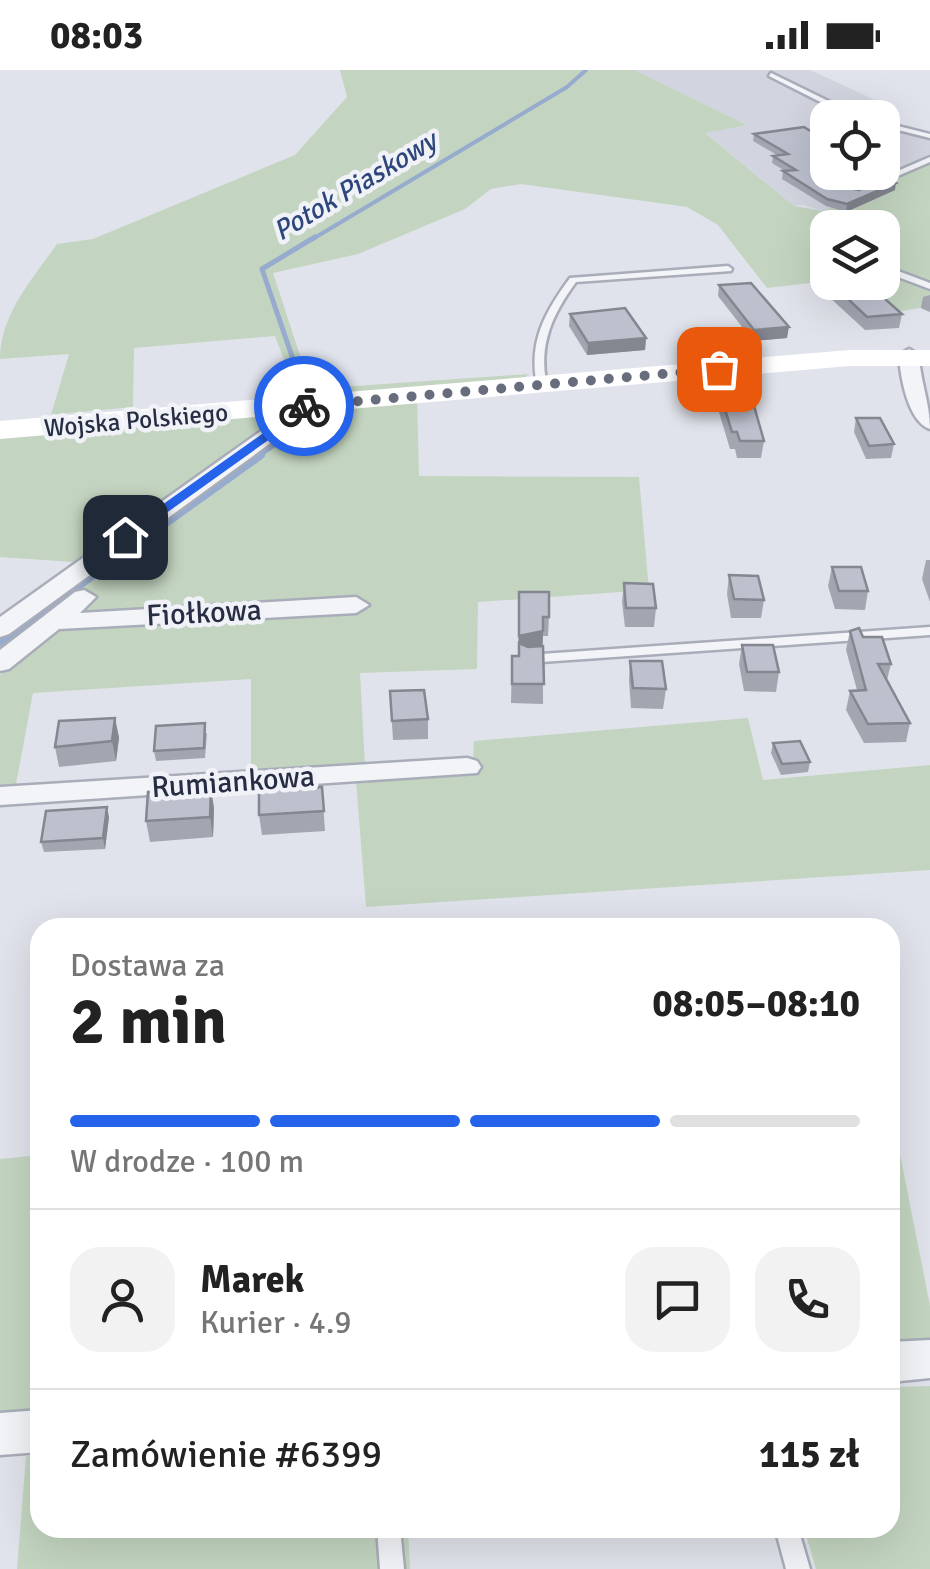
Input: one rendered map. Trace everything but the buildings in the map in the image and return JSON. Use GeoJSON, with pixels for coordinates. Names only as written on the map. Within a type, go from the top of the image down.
{"type":"FeatureCollection","features":[{"type":"Feature","properties":{"kind":"street","name":"Wojska Polskiego"},"geometry":{"type":"LineString","coordinates":[[0,430],[920,356]]}},
{"type":"Feature","properties":{"kind":"street"},"geometry":{"type":"LineString","coordinates":[[920,356],[910,378],[930,423]]}},
{"type":"Feature","properties":{"kind":"street"},"geometry":{"type":"LineString","coordinates":[[0,629],[291,419],[296,406]]}},
{"type":"Feature","properties":{"kind":"street"},"geometry":{"type":"LineString","coordinates":[[0,662],[84,597]]}},
{"type":"Feature","properties":{"kind":"street","name":"Fiołkowa"},"geometry":{"type":"LineString","coordinates":[[52,622],[356,605]]}},
{"type":"Feature","properties":{"kind":"street","name":"Rumiankowa"},"geometry":{"type":"LineString","coordinates":[[0,796],[466,767]]}},
{"type":"Feature","properties":{"kind":"street"},"geometry":{"type":"LineString","coordinates":[[900,1361],[930,1359]]}},
{"type":"Feature","properties":{"kind":"street"},"geometry":{"type":"LineString","coordinates":[[0,1434],[30,1432]]}},
{"type":"Feature","properties":{"kind":"lane"},"geometry":{"type":"LineString","coordinates":[[771,75],[822,100]]}},
{"type":"Feature","properties":{"kind":"lane"},"geometry":{"type":"LineString","coordinates":[[900,128],[930,136]]}},
{"type":"Feature","properties":{"kind":"lane"},"geometry":{"type":"LineString","coordinates":[[852,192],[930,159]]}},
{"type":"Feature","properties":{"kind":"lane"},"geometry":{"type":"LineString","coordinates":[[542,385],[537,369],[540,331],[573,280],[728,268]]}},
{"type":"Feature","properties":{"kind":"lane"},"geometry":{"type":"LineString","coordinates":[[900,275],[930,286]]}},
{"type":"Feature","properties":{"kind":"lane"},"geometry":{"type":"LineString","coordinates":[[527,659],[930,631]]}},
{"type":"Feature","properties":{"kind":"lane"},"geometry":{"type":"LineString","coordinates":[[390,1538],[392,1569]]}},
{"type":"Feature","properties":{"kind":"lane"},"geometry":{"type":"LineString","coordinates":[[790,1538],[798,1569]]}},
{"type":"Feature","properties":{"kind":"shaded area"},"geometry":{"type":"Polygon","coordinates":[[[632,70],[810,70],[875,100],[810,100],[810,190],[869,190],[825,210],[794,206],[704,132],[745,124],[632,70]]]}},
{"type":"Feature","properties":{"kind":"shaded area"},"geometry":{"type":"Polygon","coordinates":[[[900,132],[930,140],[930,162],[900,176],[900,132]]]}},
{"type":"Feature","properties":{"kind":"green space"},"geometry":{"type":"Polygon","coordinates":[[[340,70],[634,70],[747,125],[705,133],[794,206],[817,210],[810,210],[810,283],[767,288],[718,225],[687,207],[521,184],[491,189],[465,209],[358,254],[273,273],[309,383],[326,388],[529,374],[520,381],[300,401],[275,336],[134,348],[133,407],[51,415],[69,354],[0,359],[12,312],[57,244],[93,239],[295,155],[347,97],[340,70]]]}},
{"type":"Feature","properties":{"kind":"green space"},"geometry":{"type":"Polygon","coordinates":[[[930,162],[930,312],[920,308],[896,312],[884,300],[900,300],[900,210],[825,210],[869,190],[900,190],[900,176],[930,162]]]}},
{"type":"Feature","properties":{"kind":"green space"},"geometry":{"type":"Polygon","coordinates":[[[417,400],[419,476],[639,477],[649,590],[478,602],[477,669],[360,673],[365,766],[473,759],[474,741],[748,718],[763,780],[930,765],[930,870],[366,907],[356,781],[364,766],[251,769],[251,679],[33,693],[16,784],[0,785],[0,675],[63,626],[363,608],[362,599],[78,614],[94,595],[66,588],[307,416],[330,408],[417,400]]]}},
{"type":"Feature","properties":{"kind":"green space"},"geometry":{"type":"Polygon","coordinates":[[[277,416],[270,425],[73,562],[0,557],[0,436],[277,416]]]}},
{"type":"Feature","properties":{"kind":"green space"},"geometry":{"type":"Polygon","coordinates":[[[900,1154],[930,1306],[930,1338],[900,1342],[900,1154]]]}},
{"type":"Feature","properties":{"kind":"green space"},"geometry":{"type":"Polygon","coordinates":[[[30,1156],[30,1422],[0,1426],[0,1159],[30,1156]]]}},
{"type":"Feature","properties":{"kind":"green space"},"geometry":{"type":"Polygon","coordinates":[[[930,1386],[930,1569],[816,1569],[807,1538],[900,1538],[900,1387],[930,1386]]]}},
{"type":"Feature","properties":{"kind":"green space"},"geometry":{"type":"Polygon","coordinates":[[[26,1456],[30,1456],[30,1538],[408,1538],[410,1569],[17,1569],[26,1456]]]}},
{"type":"Feature","properties":{"kind":"waterway","name":"Potok Piaskowy"},"geometry":{"type":"LineString","coordinates":[[311,240],[567,87],[586,70]]}},
{"type":"Feature","properties":{"kind":"waterway","name":"Potok Piaskowy"},"geometry":{"type":"LineString","coordinates":[[306,397],[262,269],[315,237]]}},
{"type":"Feature","properties":{"kind":"waterway","name":"Potok Piaskowy"},"geometry":{"type":"LineString","coordinates":[[257,457],[309,420],[312,413]]}},
{"type":"Feature","properties":{"kind":"waterway","name":"Potok Piaskowy"},"geometry":{"type":"LineString","coordinates":[[0,642],[261,455]]}},
{"type":"Feature","properties":{"kind":"way so far"},"geometry":{"type":"LineString","coordinates":[[304,406],[719,369]]}},
{"type":"Feature","properties":{"kind":"route"},"geometry":{"type":"LineString","coordinates":[[125,537],[291,419],[296,406],[304,406]]}}]}
